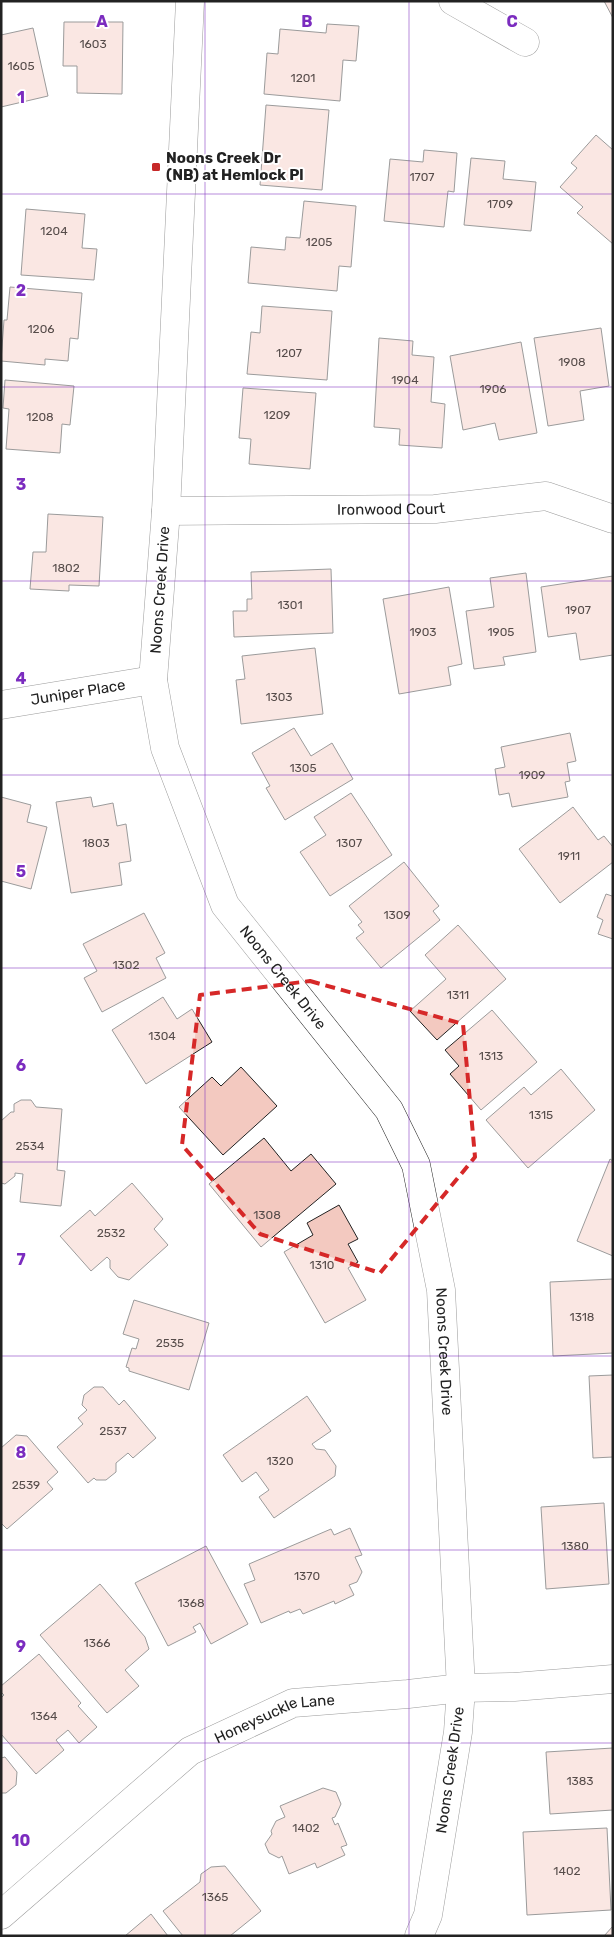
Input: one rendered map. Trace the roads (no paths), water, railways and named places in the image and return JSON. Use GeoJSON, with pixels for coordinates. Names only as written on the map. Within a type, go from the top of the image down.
{"type":"FeatureCollection","features":[{"type":"Feature","properties":{"kind":"street","name":"Noons Creek Drive"},"geometry":{"type":"LineString","coordinates":[[190,1],[166,511],[153,680],[165,748],[225,905],[389,1110],[416,1165],[441,1290],[461,1688],[458,1732],[428,1915],[419,1936]]}},
{"type":"Feature","properties":{"kind":"street"},"geometry":{"type":"LineString","coordinates":[[453,1],[524,42]]}},
{"type":"Feature","properties":{"kind":"street","name":"Ironwood Court"},"geometry":{"type":"LineString","coordinates":[[166,511],[435,509],[546,496],[613,519]]}},
{"type":"Feature","properties":{"kind":"street","name":"Juniper Place"},"geometry":{"type":"LineString","coordinates":[[1,705],[153,680]]}},
{"type":"Feature","properties":{"kind":"street","name":"Honeysuckle Lane"},"geometry":{"type":"LineString","coordinates":[[1,1915],[190,1751],[293,1702],[408,1694],[461,1688],[514,1687],[613,1679]]}},
{"type":"Feature","properties":{"kind":"place","name":"Noons Creek Dr (NB) at Hemlock Pl"},"geometry":{"type":"Point","coordinates":[156,167]}}]}
